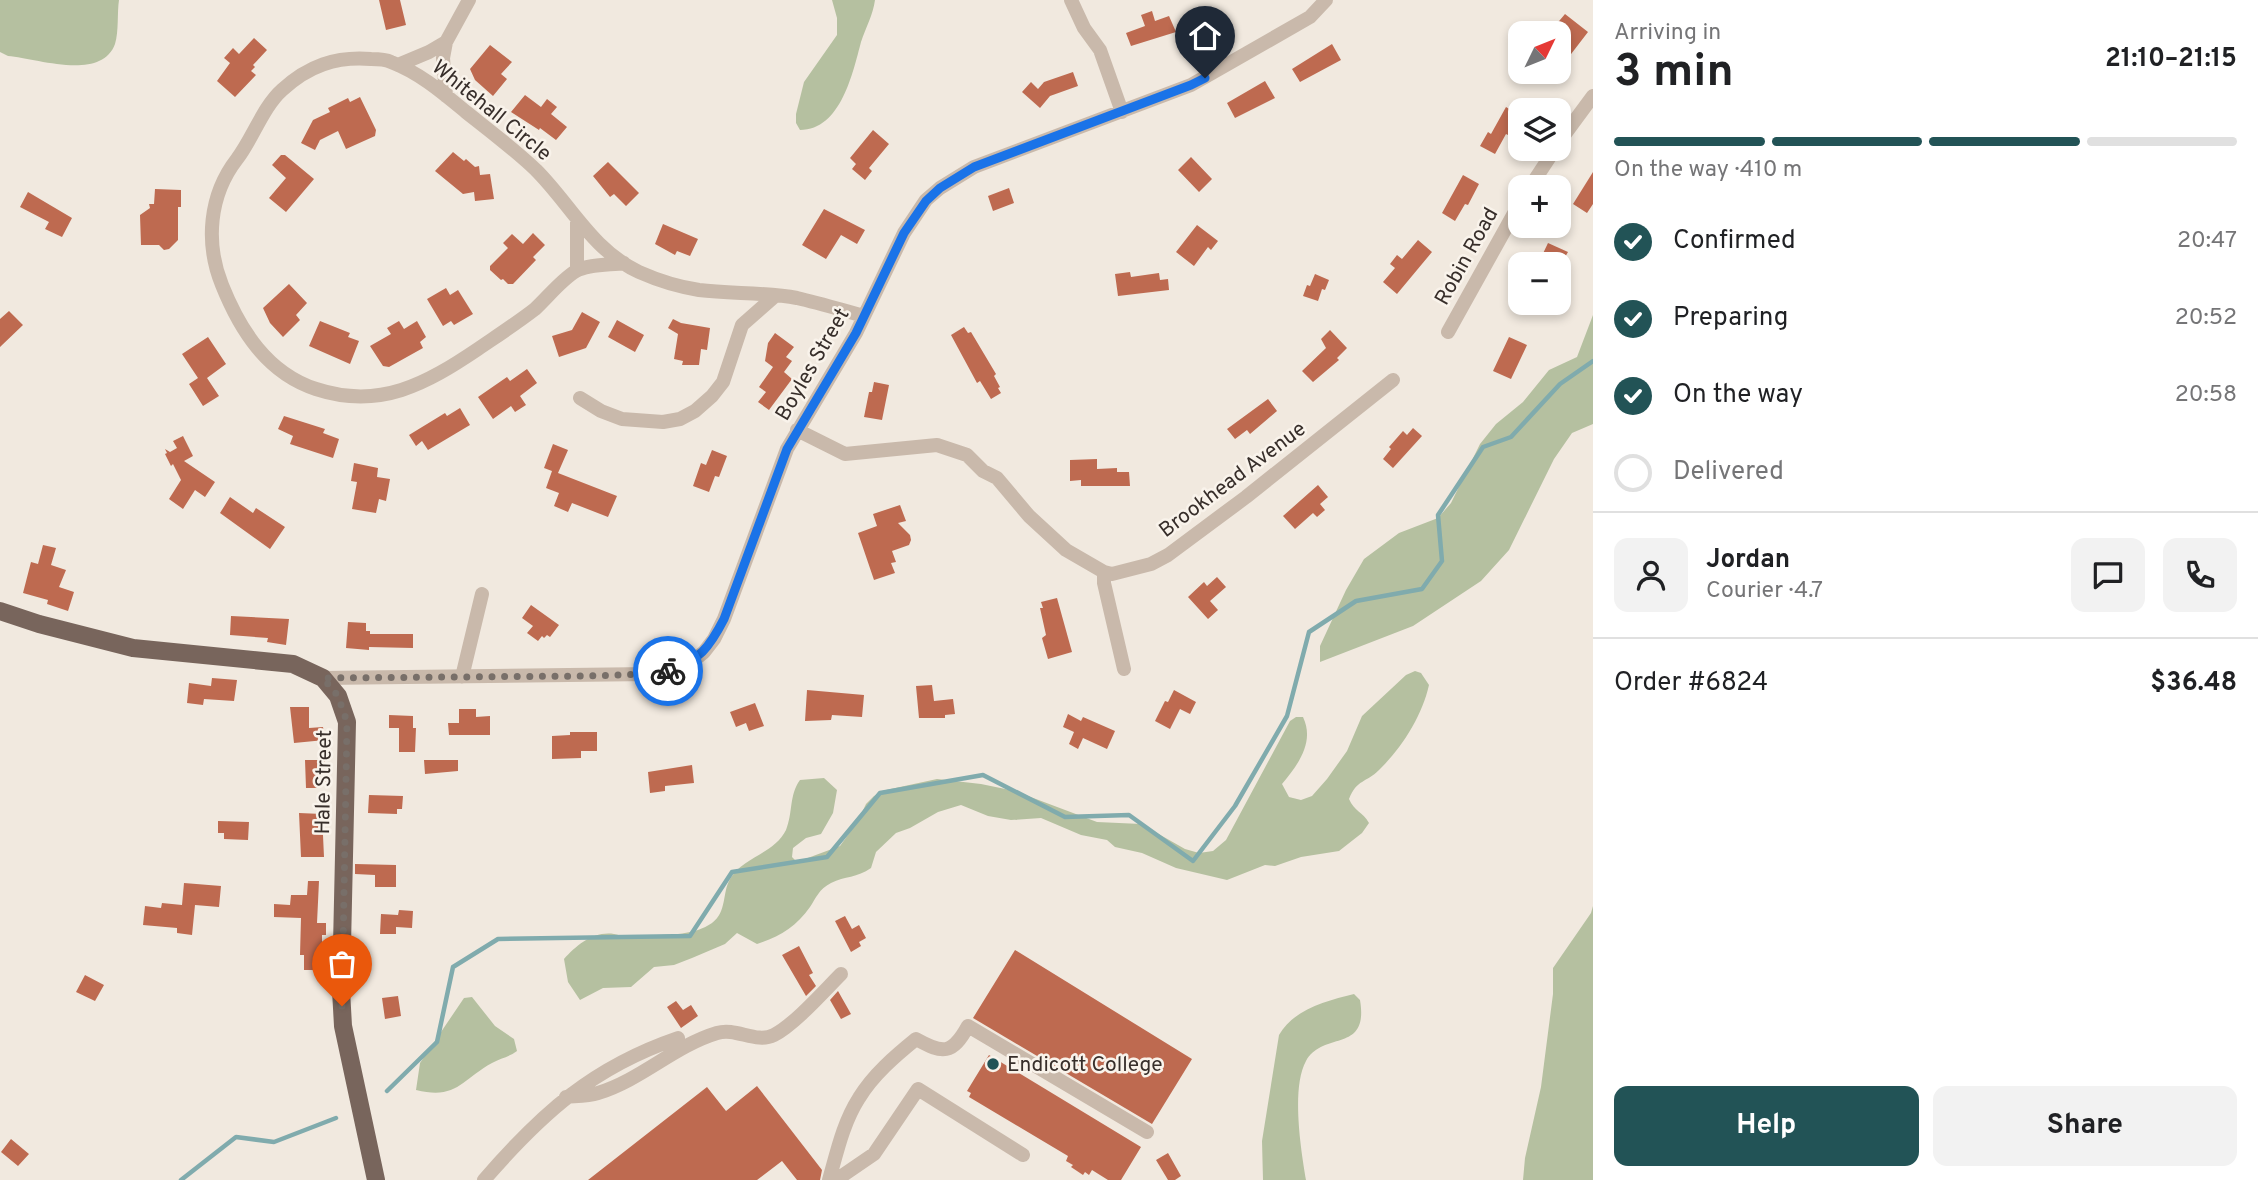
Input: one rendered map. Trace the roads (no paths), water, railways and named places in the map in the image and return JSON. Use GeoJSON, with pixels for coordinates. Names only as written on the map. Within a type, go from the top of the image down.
{"type":"FeatureCollection","features":[{"type":"Feature","properties":{"kind":"main road"},"geometry":{"type":"LineString","coordinates":[[0,611],[133,648],[293,664],[323,678]]}},
{"type":"Feature","properties":{"kind":"main road","name":"Hale Street"},"geometry":{"type":"LineString","coordinates":[[323,678],[338,696],[347,722],[341,990],[343,1026],[376,1180]]}},
{"type":"Feature","properties":{"kind":"street"},"geometry":{"type":"LineString","coordinates":[[446,96],[443,67],[446,42],[469,0]]}},
{"type":"Feature","properties":{"kind":"street"},"geometry":{"type":"LineString","coordinates":[[1071,0],[1084,28],[1100,50],[1122,112]]}},
{"type":"Feature","properties":{"kind":"street","name":"Boyles Street"},"geometry":{"type":"LineString","coordinates":[[323,678],[650,674],[677,667],[698,656],[714,639],[724,619],[772,485],[797,430],[864,316],[904,233],[926,201],[940,188],[974,167],[1191,85],[1310,17],[1326,0]]}},
{"type":"Feature","properties":{"kind":"street"},"geometry":{"type":"LineString","coordinates":[[398,65],[446,42]]}},
{"type":"Feature","properties":{"kind":"street","name":"Whitehall Circle"},"geometry":{"type":"LineString","coordinates":[[577,270],[535,309],[443,373],[410,388],[376,397],[340,397],[301,384],[268,362],[241,327],[220,280],[211,236],[214,202],[232,166],[251,142],[261,119],[279,92],[321,63],[353,57],[388,60],[425,79],[536,171],[592,239],[624,263],[641,272],[695,289],[795,298],[864,316]]}},
{"type":"Feature","properties":{"kind":"street"},"geometry":{"type":"LineString","coordinates":[[1571,126],[1593,96]]}},
{"type":"Feature","properties":{"kind":"street"},"geometry":{"type":"LineString","coordinates":[[577,219],[577,270],[624,263]]}},
{"type":"Feature","properties":{"kind":"street","name":"Robin Road"},"geometry":{"type":"LineString","coordinates":[[1448,332],[1508,224]]}},
{"type":"Feature","properties":{"kind":"street"},"geometry":{"type":"LineString","coordinates":[[580,398],[601,411],[622,419],[663,422],[680,419],[704,404],[723,382],[742,325],[775,296]]}},
{"type":"Feature","properties":{"kind":"street","name":"Brookhead Avenue"},"geometry":{"type":"LineString","coordinates":[[1104,572],[1129,570],[1168,555],[1246,497],[1393,380]]}},
{"type":"Feature","properties":{"kind":"street"},"geometry":{"type":"LineString","coordinates":[[797,430],[845,454],[937,445],[967,456],[983,471],[997,478],[1047,535],[1079,559],[1104,572],[1104,583],[1124,669]]}},
{"type":"Feature","properties":{"kind":"street"},"geometry":{"type":"LineString","coordinates":[[462,677],[482,594]]}},
{"type":"Feature","properties":{"kind":"street"},"geometry":{"type":"LineString","coordinates":[[566,1097],[595,1094],[612,1088],[681,1048],[718,1032],[731,1030],[759,1037],[775,1034],[841,974]]}},
{"type":"Feature","properties":{"kind":"street"},"geometry":{"type":"LineString","coordinates":[[829,1180],[842,1134],[859,1097],[892,1058],[916,1039],[930,1047],[944,1050],[954,1047],[968,1026],[1147,1132]]}},
{"type":"Feature","properties":{"kind":"street"},"geometry":{"type":"LineString","coordinates":[[484,1180],[527,1132],[566,1097],[613,1065],[653,1046],[678,1038]]}},
{"type":"Feature","properties":{"kind":"street"},"geometry":{"type":"LineString","coordinates":[[836,1180],[874,1154],[918,1089],[1023,1155]]}},
{"type":"Feature","properties":{"kind":"waterway"},"geometry":{"type":"LineString","coordinates":[[387,1091],[437,1042],[453,967],[498,939],[690,936],[732,872],[827,857],[880,793],[983,775],[1065,817],[1129,815],[1193,861],[1235,806],[1287,716],[1309,632],[1356,601],[1422,589],[1442,561],[1438,515],[1483,447],[1511,437],[1560,384],[1593,361]]}},
{"type":"Feature","properties":{"kind":"waterway"},"geometry":{"type":"LineString","coordinates":[[181,1180],[236,1137],[274,1142],[336,1118]]}},
{"type":"Feature","properties":{"kind":"place","name":"Endicott College"},"geometry":{"type":"Point","coordinates":[993,1064]}}]}
